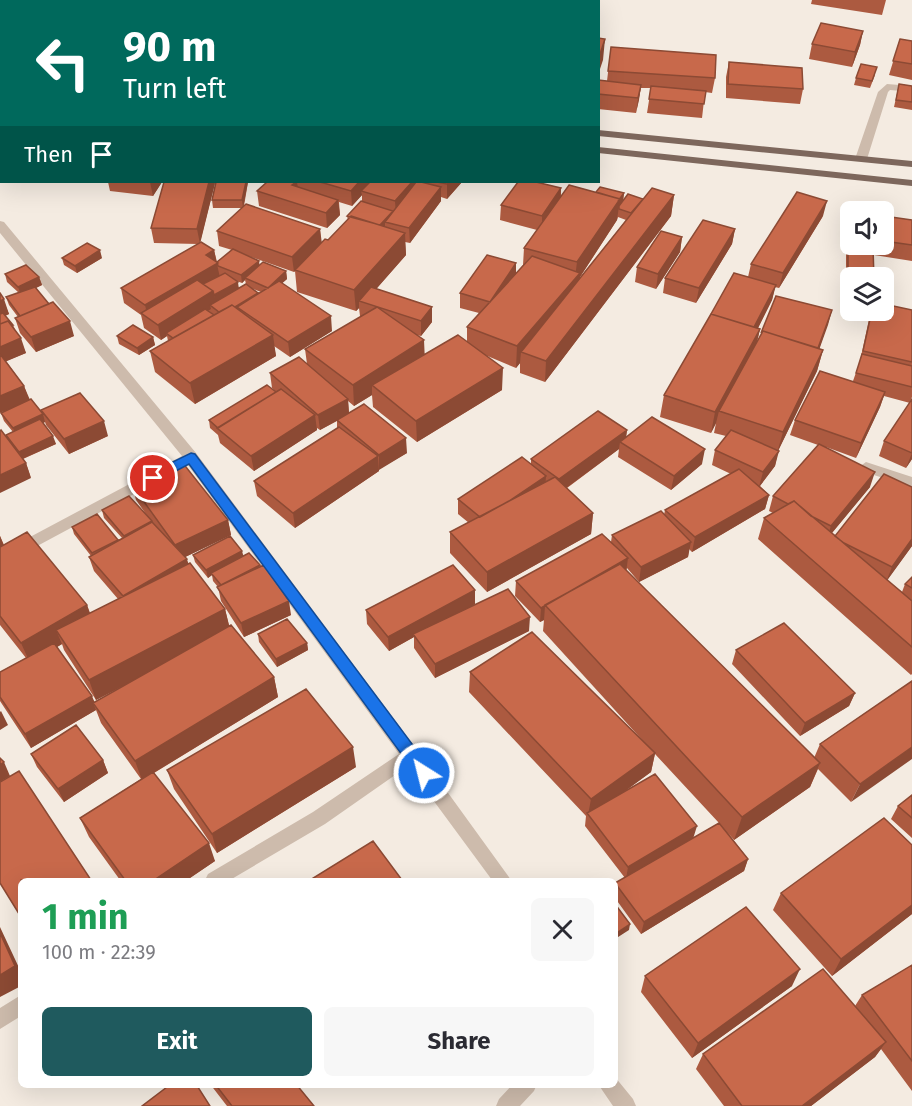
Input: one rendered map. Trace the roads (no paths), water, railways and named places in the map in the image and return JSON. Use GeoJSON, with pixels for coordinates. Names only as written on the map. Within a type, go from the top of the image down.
{"type":"FeatureCollection","features":[{"type":"Feature","properties":{"kind":"main road"},"geometry":{"type":"LineString","coordinates":[[600,133],[912,164]]}},
{"type":"Feature","properties":{"kind":"main road"},"geometry":{"type":"LineString","coordinates":[[600,150],[912,183]]}},
{"type":"Feature","properties":{"kind":"street"},"geometry":{"type":"LineString","coordinates":[[861,159],[883,92],[887,87],[912,89]]}},
{"type":"Feature","properties":{"kind":"street"},"geometry":{"type":"LineString","coordinates":[[0,225],[191,457],[501,878]]}},
{"type":"Feature","properties":{"kind":"street"},"geometry":{"type":"LineString","coordinates":[[0,560],[191,457]]}},
{"type":"Feature","properties":{"kind":"street"},"geometry":{"type":"LineString","coordinates":[[866,467],[912,482]]}},
{"type":"Feature","properties":{"kind":"street"},"geometry":{"type":"LineString","coordinates":[[217,878],[319,818],[411,755]]}},
{"type":"Feature","properties":{"kind":"street"},"geometry":{"type":"LineString","coordinates":[[0,1019],[18,1007]]}},
{"type":"Feature","properties":{"kind":"street"},"geometry":{"type":"LineString","coordinates":[[506,1106],[523,1088]]}},
{"type":"Feature","properties":{"kind":"street"},"geometry":{"type":"LineString","coordinates":[[611,1088],[626,1106]]}}]}
